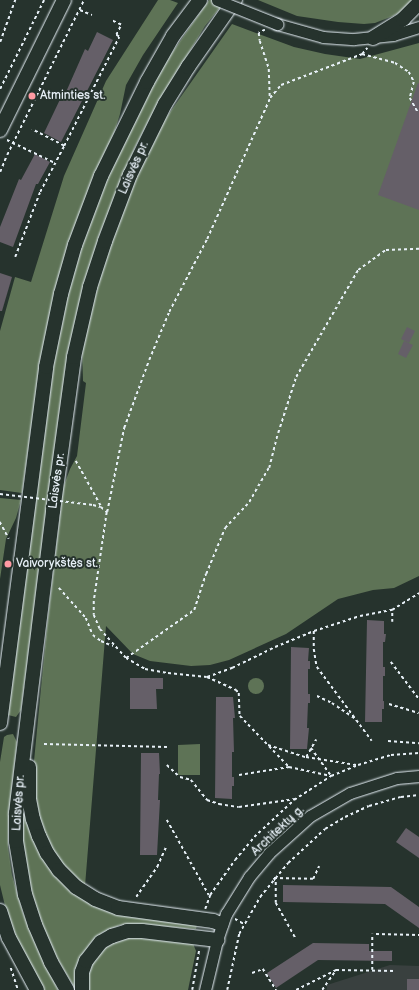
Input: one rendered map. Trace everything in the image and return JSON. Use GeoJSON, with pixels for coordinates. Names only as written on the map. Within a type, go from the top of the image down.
{"type":"FeatureCollection","features":[{"type":"Feature","properties":{"kind":"main road"},"geometry":{"type":"LineString","coordinates":[[0,130],[64,0]]}},
{"type":"Feature","properties":{"kind":"main road"},"geometry":{"type":"LineString","coordinates":[[0,723],[44,382],[61,294],[75,246],[101,176],[147,82],[174,36],[200,0]]}},
{"type":"Feature","properties":{"kind":"main road","name":"Laisvės pr."},"geometry":{"type":"LineString","coordinates":[[67,990],[51,962],[35,925],[25,896],[16,841],[16,813],[74,357],[90,287],[116,208],[146,140],[188,67],[235,0]]}},
{"type":"Feature","properties":{"kind":"main road"},"geometry":{"type":"LineString","coordinates":[[373,38],[403,19],[419,3]]}},
{"type":"Feature","properties":{"kind":"main road"},"geometry":{"type":"LineString","coordinates":[[28,713],[29,799],[33,819],[47,853],[59,870],[76,887],[95,899],[118,908],[213,921],[221,924]]}},
{"type":"Feature","properties":{"kind":"main road"},"geometry":{"type":"LineString","coordinates":[[0,911],[9,938],[23,967],[37,990]]}},
{"type":"Feature","properties":{"kind":"main road"},"geometry":{"type":"LineString","coordinates":[[82,990],[82,972],[86,961],[101,942],[112,936],[127,931],[142,931],[217,940]]}},
{"type":"Feature","properties":{"kind":"main road"},"geometry":{"type":"LineString","coordinates":[[23,967],[27,990]]}},
{"type":"Feature","properties":{"kind":"street"},"geometry":{"type":"LineString","coordinates":[[216,0],[277,24],[323,37],[354,39],[373,38],[393,35],[419,27]]}},
{"type":"Feature","properties":{"kind":"street","name":"Architektų g."},"geometry":{"type":"LineString","coordinates":[[205,990],[221,924],[235,898],[269,853],[310,816],[350,793],[397,778],[419,776]]}},
{"type":"Feature","properties":{"kind":"path"},"geometry":{"type":"LineString","coordinates":[[0,42],[1,36],[16,0]]}},
{"type":"Feature","properties":{"kind":"path"},"geometry":{"type":"LineString","coordinates":[[0,88],[44,0]]}},
{"type":"Feature","properties":{"kind":"path"},"geometry":{"type":"LineString","coordinates":[[0,172],[13,142],[84,0]]}},
{"type":"Feature","properties":{"kind":"path"},"geometry":{"type":"LineString","coordinates":[[80,10],[92,15]]}},
{"type":"Feature","properties":{"kind":"path"},"geometry":{"type":"LineString","coordinates":[[14,257],[40,192],[119,37],[116,35],[121,25],[112,20]]}},
{"type":"Feature","properties":{"kind":"path"},"geometry":{"type":"LineString","coordinates":[[270,98],[269,69],[259,33],[277,24]]}},
{"type":"Feature","properties":{"kind":"path"},"geometry":{"type":"LineString","coordinates":[[289,767],[240,716],[239,693],[236,690],[207,677],[145,669],[126,658],[100,629],[94,615],[94,601],[107,512],[124,428],[149,360],[169,312],[207,239],[270,98],[282,85],[362,54],[373,38]]}},
{"type":"Feature","properties":{"kind":"path"},"geometry":{"type":"LineString","coordinates":[[362,54],[395,63],[409,72],[414,82],[410,98],[419,114]]}},
{"type":"Feature","properties":{"kind":"path"},"geometry":{"type":"LineString","coordinates":[[32,130],[64,146]]}},
{"type":"Feature","properties":{"kind":"path"},"geometry":{"type":"LineString","coordinates":[[13,142],[55,163]]}},
{"type":"Feature","properties":{"kind":"path"},"geometry":{"type":"LineString","coordinates":[[126,658],[194,610],[206,574],[225,528],[249,502],[269,468],[278,433],[296,377],[358,270],[386,250],[419,249]]}},
{"type":"Feature","properties":{"kind":"path"},"geometry":{"type":"LineString","coordinates":[[76,461],[102,507],[107,512]]}},
{"type":"Feature","properties":{"kind":"path"},"geometry":{"type":"LineString","coordinates":[[0,494],[102,507]]}},
{"type":"Feature","properties":{"kind":"path"},"geometry":{"type":"LineString","coordinates":[[0,522],[9,539]]}},
{"type":"Feature","properties":{"kind":"path"},"geometry":{"type":"LineString","coordinates":[[59,588],[86,618],[94,635],[101,641],[115,647]]}},
{"type":"Feature","properties":{"kind":"path"},"geometry":{"type":"LineString","coordinates":[[207,677],[232,668],[275,647],[314,631],[360,616],[392,610],[419,593]]}},
{"type":"Feature","properties":{"kind":"path"},"geometry":{"type":"LineString","coordinates":[[392,610],[392,622]]}},
{"type":"Feature","properties":{"kind":"path"},"geometry":{"type":"LineString","coordinates":[[314,631],[314,649],[317,667],[372,740]]}},
{"type":"Feature","properties":{"kind":"path"},"geometry":{"type":"LineString","coordinates":[[391,662],[419,699]]}},
{"type":"Feature","properties":{"kind":"path"},"geometry":{"type":"LineString","coordinates":[[317,696],[332,703],[358,720]]}},
{"type":"Feature","properties":{"kind":"path"},"geometry":{"type":"LineString","coordinates":[[389,704],[419,713]]}},
{"type":"Feature","properties":{"kind":"path"},"geometry":{"type":"LineString","coordinates":[[306,757],[316,740]]}},
{"type":"Feature","properties":{"kind":"path"},"geometry":{"type":"LineString","coordinates":[[388,741],[419,743]]}},
{"type":"Feature","properties":{"kind":"path"},"geometry":{"type":"LineString","coordinates":[[44,744],[167,747]]}},
{"type":"Feature","properties":{"kind":"path"},"geometry":{"type":"LineString","coordinates":[[268,745],[306,757],[358,765]]}},
{"type":"Feature","properties":{"kind":"path"},"geometry":{"type":"LineString","coordinates":[[239,775],[289,767],[331,776],[311,748]]}},
{"type":"Feature","properties":{"kind":"path"},"geometry":{"type":"LineString","coordinates":[[167,765],[180,777],[191,780],[207,800],[219,804],[239,807],[297,798]]}},
{"type":"Feature","properties":{"kind":"path"},"geometry":{"type":"LineString","coordinates":[[227,990],[235,948],[244,924],[274,878],[306,845],[324,829],[368,806],[401,797],[419,795]]}},
{"type":"Feature","properties":{"kind":"path"},"geometry":{"type":"LineString","coordinates":[[167,820],[210,895]]}},
{"type":"Feature","properties":{"kind":"path"},"geometry":{"type":"LineString","coordinates":[[136,897],[157,867],[166,848]]}},
{"type":"Feature","properties":{"kind":"path"},"geometry":{"type":"LineString","coordinates":[[274,878],[313,879],[319,866]]}},
{"type":"Feature","properties":{"kind":"path"},"geometry":{"type":"LineString","coordinates":[[274,878],[276,882],[276,903],[296,940]]}},
{"type":"Feature","properties":{"kind":"path"},"geometry":{"type":"LineString","coordinates":[[235,918],[244,924]]}},
{"type":"Feature","properties":{"kind":"path"},"geometry":{"type":"LineString","coordinates":[[372,934],[372,970]]}},
{"type":"Feature","properties":{"kind":"path"},"geometry":{"type":"LineString","coordinates":[[376,934],[419,935]]}},
{"type":"Feature","properties":{"kind":"path"},"geometry":{"type":"LineString","coordinates":[[252,973],[263,969],[276,990]]}},
{"type":"Feature","properties":{"kind":"path"},"geometry":{"type":"LineString","coordinates":[[322,990],[336,970]]}},
{"type":"Feature","properties":{"kind":"path"},"geometry":{"type":"LineString","coordinates":[[296,990],[336,970],[396,971]]}},
{"type":"Feature","properties":{"kind":"shaded area"},"geometry":{"type":"Polygon","coordinates":[[[390,965],[419,966],[419,990],[327,990],[327,985],[390,965]]]}},
{"type":"Feature","properties":{"kind":"green space"},"geometry":{"type":"Polygon","coordinates":[[[158,0],[170,0],[178,3],[143,55],[126,85],[120,114],[114,133],[92,181],[41,358],[22,493],[0,490],[0,331],[15,277],[31,282],[64,176],[106,81],[158,0]]]}},
{"type":"Feature","properties":{"kind":"green space"},"geometry":{"type":"Polygon","coordinates":[[[209,0],[226,0],[205,26],[158,103],[135,147],[99,236],[65,377],[21,710],[16,717],[8,715],[56,340],[69,290],[80,251],[100,196],[127,133],[162,67],[209,0]]]}},
{"type":"Feature","properties":{"kind":"green space"},"geometry":{"type":"Polygon","coordinates":[[[258,0],[412,0],[402,11],[393,16],[375,23],[364,24],[297,16],[258,0]]]}},
{"type":"Feature","properties":{"kind":"green space"},"geometry":{"type":"Polygon","coordinates":[[[232,24],[294,47],[325,54],[360,59],[419,43],[419,576],[394,588],[373,590],[338,599],[286,634],[229,660],[210,665],[191,666],[150,661],[133,654],[106,626],[85,886],[65,870],[39,828],[32,782],[47,626],[63,488],[70,469],[77,456],[86,383],[83,381],[82,350],[100,277],[114,235],[145,156],[161,125],[232,24]]]}},
{"type":"Feature","properties":{"kind":"green space"},"geometry":{"type":"Polygon","coordinates":[[[0,498],[21,500],[16,518],[6,539],[0,579],[0,498]]]}},
{"type":"Feature","properties":{"kind":"green space"},"geometry":{"type":"Polygon","coordinates":[[[256,678],[262,680],[264,686],[262,692],[256,694],[250,692],[248,686],[250,680],[256,678]]]}},
{"type":"Feature","properties":{"kind":"green space"},"geometry":{"type":"Polygon","coordinates":[[[13,734],[17,742],[9,817],[8,847],[12,875],[23,913],[37,948],[58,990],[41,990],[20,947],[7,914],[0,885],[0,762],[4,737],[13,734]]]}},
{"type":"Feature","properties":{"kind":"green space"},"geometry":{"type":"Polygon","coordinates":[[[200,744],[200,775],[178,775],[178,745],[200,744]]]}},
{"type":"Feature","properties":{"kind":"green space"},"geometry":{"type":"Polygon","coordinates":[[[23,810],[31,835],[47,866],[69,889],[197,925],[196,929],[134,924],[120,925],[102,933],[90,944],[81,957],[75,978],[75,988],[52,950],[37,914],[28,882],[22,834],[23,810]]]}},
{"type":"Feature","properties":{"kind":"green space"},"geometry":{"type":"Polygon","coordinates":[[[125,937],[192,941],[196,951],[188,990],[88,990],[89,974],[93,960],[103,948],[125,937]]]}},
{"type":"Feature","properties":{"kind":"building"},"geometry":{"type":"Polygon","coordinates":[[[97,32],[113,40],[61,142],[44,133],[64,91],[66,92],[85,49],[88,51],[97,32]]]}},
{"type":"Feature","properties":{"kind":"building"},"geometry":{"type":"Polygon","coordinates":[[[419,83],[419,210],[378,195],[419,83]]]}},
{"type":"Feature","properties":{"kind":"building"},"geometry":{"type":"Polygon","coordinates":[[[35,154],[50,162],[38,184],[36,184],[13,247],[0,242],[0,227],[19,179],[21,180],[35,154]]]}},
{"type":"Feature","properties":{"kind":"building"},"geometry":{"type":"Polygon","coordinates":[[[0,273],[12,277],[2,311],[0,311],[0,273]]]}},
{"type":"Feature","properties":{"kind":"building"},"geometry":{"type":"Polygon","coordinates":[[[407,327],[415,331],[409,343],[401,339],[407,327]]]}},
{"type":"Feature","properties":{"kind":"building"},"geometry":{"type":"Polygon","coordinates":[[[404,341],[413,345],[406,358],[398,354],[404,341]]]}},
{"type":"Feature","properties":{"kind":"building"},"geometry":{"type":"Polygon","coordinates":[[[367,620],[384,621],[384,634],[386,634],[385,642],[383,642],[383,667],[385,667],[385,676],[383,676],[384,709],[382,709],[382,722],[365,722],[367,620]]]}},
{"type":"Feature","properties":{"kind":"building"},"geometry":{"type":"Polygon","coordinates":[[[291,647],[309,648],[308,661],[310,661],[310,669],[308,669],[308,694],[310,694],[310,703],[308,703],[307,728],[309,728],[307,749],[290,749],[291,647]]]}},
{"type":"Feature","properties":{"kind":"building"},"geometry":{"type":"Polygon","coordinates":[[[130,678],[163,678],[163,689],[156,689],[157,709],[130,709],[130,678]]]}},
{"type":"Feature","properties":{"kind":"building"},"geometry":{"type":"Polygon","coordinates":[[[216,697],[233,697],[235,718],[233,718],[234,752],[232,752],[232,777],[234,777],[234,786],[232,786],[232,799],[215,798],[216,697]]]}},
{"type":"Feature","properties":{"kind":"building"},"geometry":{"type":"Polygon","coordinates":[[[141,753],[159,753],[160,774],[158,800],[160,800],[157,855],[140,855],[141,753]]]}},
{"type":"Feature","properties":{"kind":"building"},"geometry":{"type":"Polygon","coordinates":[[[406,828],[419,837],[419,858],[396,842],[406,828]]]}},
{"type":"Feature","properties":{"kind":"building"},"geometry":{"type":"Polygon","coordinates":[[[283,885],[391,887],[419,907],[419,928],[385,904],[283,902],[283,885]]]}},
{"type":"Feature","properties":{"kind":"building"},"geometry":{"type":"Polygon","coordinates":[[[313,943],[369,944],[369,951],[392,951],[392,961],[318,960],[276,988],[267,973],[313,943]]]}},
{"type":"Feature","properties":{"kind":"building"},"geometry":{"type":"Polygon","coordinates":[[[407,979],[419,979],[419,990],[407,990],[407,979]]]}},
{"type":"Feature","properties":{"kind":"place","name":"Atminties st."},"geometry":{"type":"Point","coordinates":[32,96]}},
{"type":"Feature","properties":{"kind":"place","name":"Vaivorykštės st."},"geometry":{"type":"Point","coordinates":[8,564]}}]}
